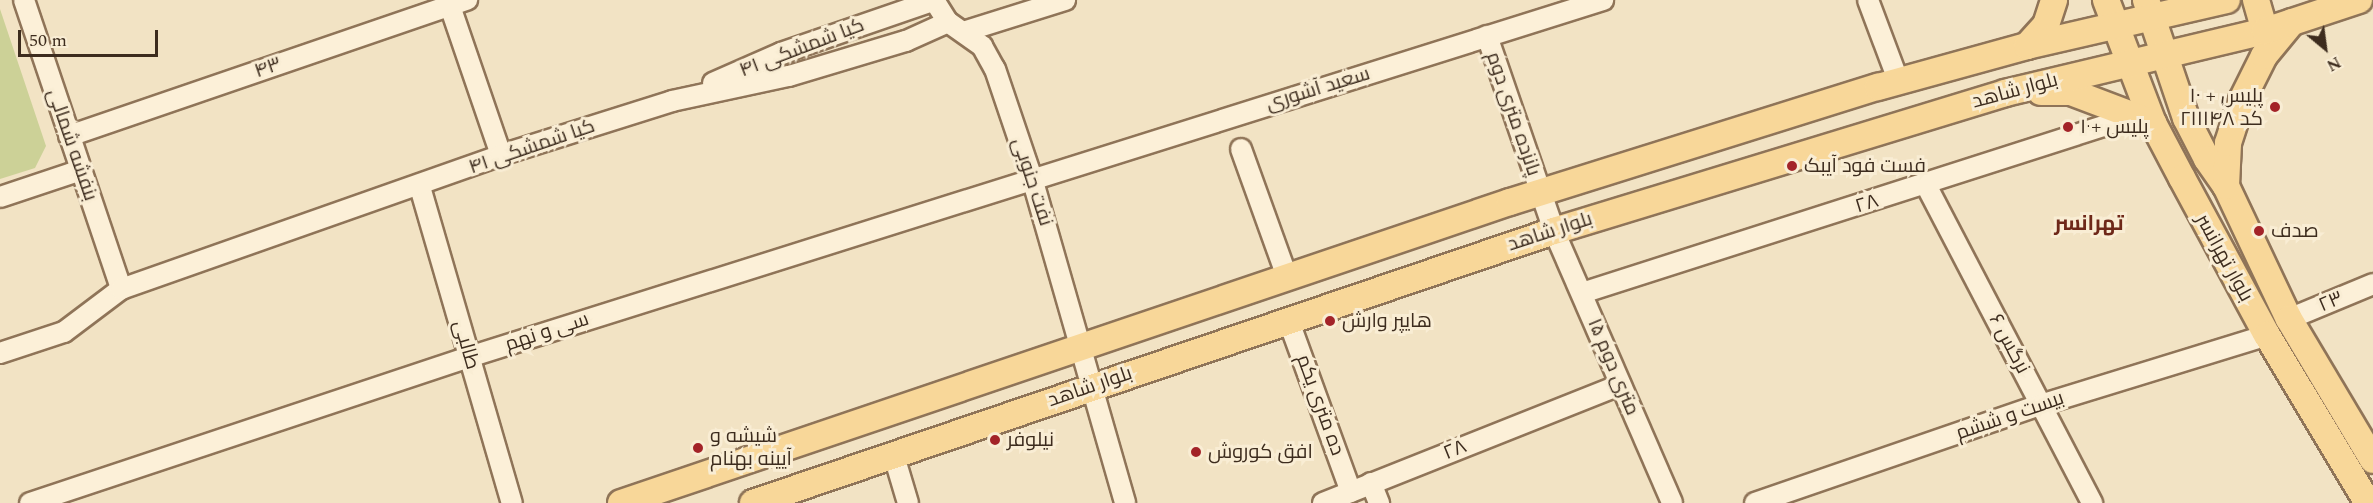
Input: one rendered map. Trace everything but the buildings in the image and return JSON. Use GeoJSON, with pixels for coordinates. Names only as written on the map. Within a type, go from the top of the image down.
{"type":"FeatureCollection","features":[{"type":"Feature","properties":{"kind":"main road"},"geometry":{"type":"LineString","coordinates":[[2026,46],[2046,24],[2054,0]]}},
{"type":"Feature","properties":{"kind":"main road","name":"بلوار تهرانسر"},"geometry":{"type":"LineString","coordinates":[[2106,0],[2153,123],[2266,335],[2368,503]]}},
{"type":"Feature","properties":{"kind":"main road","name":"بلوار شاهد"},"geometry":{"type":"LineString","coordinates":[[621,503],[1540,192],[1898,80],[2026,46],[2116,27],[2149,10],[2227,0]]}},
{"type":"Feature","properties":{"kind":"main road"},"geometry":{"type":"LineString","coordinates":[[2256,0],[2265,31]]}},
{"type":"Feature","properties":{"kind":"main road","name":"بلوار شاهد"},"geometry":{"type":"LineString","coordinates":[[753,503],[1554,231],[2005,93],[2265,31],[2359,0]]}},
{"type":"Feature","properties":{"kind":"main road","name":"بلوار تهرانسر"},"geometry":{"type":"LineString","coordinates":[[2149,10],[2186,118],[2207,159],[2226,186],[2289,319],[2373,460]]}},
{"type":"Feature","properties":{"kind":"main road"},"geometry":{"type":"LineString","coordinates":[[2226,186],[2228,143],[2242,100],[2264,56],[2292,22]]}},
{"type":"Feature","properties":{"kind":"main road"},"geometry":{"type":"LineString","coordinates":[[2005,93],[2071,92],[2153,123]]}},
{"type":"Feature","properties":{"kind":"street","name":"بنفشه شمالی"},"geometry":{"type":"LineString","coordinates":[[24,0],[120,290]]}},
{"type":"Feature","properties":{"kind":"street","name":"نفت جنوبی"},"geometry":{"type":"LineString","coordinates":[[934,0],[956,27],[982,46],[995,69],[1032,178],[1082,346],[1125,503]]}},
{"type":"Feature","properties":{"kind":"street","name":"کیا شمشکی ۴۱"},"geometry":{"type":"LineString","coordinates":[[672,101],[781,53],[934,0]]}},
{"type":"Feature","properties":{"kind":"street","name":"۴۱ کیا شمشکی"},"geometry":{"type":"LineString","coordinates":[[0,353],[64,332],[120,290],[420,186],[501,155],[672,101],[789,76],[956,27],[1065,0]]}},
{"type":"Feature","properties":{"kind":"street","name":"سعید آشوری"},"geometry":{"type":"LineString","coordinates":[[1032,178],[1603,0]]}},
{"type":"Feature","properties":{"kind":"street"},"geometry":{"type":"LineString","coordinates":[[1868,0],[1898,80]]}},
{"type":"Feature","properties":{"kind":"street","name":"۴۳"},"geometry":{"type":"LineString","coordinates":[[69,136],[459,3]]}},
{"type":"Feature","properties":{"kind":"street"},"geometry":{"type":"LineString","coordinates":[[459,3],[501,155]]}},
{"type":"Feature","properties":{"kind":"street","name":"پانزده متری دوم"},"geometry":{"type":"LineString","coordinates":[[1487,36],[1554,231]]}},
{"type":"Feature","properties":{"kind":"street","name":"۲۸"},"geometry":{"type":"LineString","coordinates":[[1582,293],[1926,185],[2119,121],[2153,123]]}},
{"type":"Feature","properties":{"kind":"street"},"geometry":{"type":"LineString","coordinates":[[1241,149],[1287,277]]}},
{"type":"Feature","properties":{"kind":"street"},"geometry":{"type":"LineString","coordinates":[[0,198],[81,170]]}},
{"type":"Feature","properties":{"kind":"street","name":"سی و نهم"},"geometry":{"type":"LineString","coordinates":[[30,503],[469,357],[1032,178]]}},
{"type":"Feature","properties":{"kind":"street","name":"نرگس ۶"},"geometry":{"type":"LineString","coordinates":[[1926,185],[2092,503]]}},
{"type":"Feature","properties":{"kind":"street","name":"طالبی"},"geometry":{"type":"LineString","coordinates":[[420,186],[512,503]]}},
{"type":"Feature","properties":{"kind":"street","name":"۱۵ متری دوم"},"geometry":{"type":"LineString","coordinates":[[1554,231],[1672,503]]}},
{"type":"Feature","properties":{"kind":"street","name":"۲۳"},"geometry":{"type":"LineString","coordinates":[[2289,319],[2373,284]]}},
{"type":"Feature","properties":{"kind":"street","name":"ده متری یکم"},"geometry":{"type":"LineString","coordinates":[[1288,320],[1352,492]]}},
{"type":"Feature","properties":{"kind":"street","name":"بیست و ششم"},"geometry":{"type":"LineString","coordinates":[[1755,503],[2040,405],[2266,335]]}},
{"type":"Feature","properties":{"kind":"street","name":"۲۸"},"geometry":{"type":"LineString","coordinates":[[1323,503],[1620,385]]}},
{"type":"Feature","properties":{"kind":"street"},"geometry":{"type":"LineString","coordinates":[[894,456],[908,503]]}},
{"type":"Feature","properties":{"kind":"street"},"geometry":{"type":"LineString","coordinates":[[1371,483],[1379,503]]}},
{"type":"Feature","properties":{"kind":"green space"},"geometry":{"type":"Polygon","coordinates":[[[0,9],[46,146],[35,168],[0,179],[0,9]]]}},
{"type":"Feature","properties":{"kind":"place","name":"پلیس + ۱۰ کد ۲۱۱۱۴۸"},"geometry":{"type":"Point","coordinates":[2275,107]}},
{"type":"Feature","properties":{"kind":"place","name":"پلیس +۱۰"},"geometry":{"type":"Point","coordinates":[2068,127]}},
{"type":"Feature","properties":{"kind":"place","name":"فست فود آیبک"},"geometry":{"type":"Point","coordinates":[1792,166]}},
{"type":"Feature","properties":{"kind":"place","name":"صدف"},"geometry":{"type":"Point","coordinates":[2259,231]}},
{"type":"Feature","properties":{"kind":"place","name":"هایپر وارش"},"geometry":{"type":"Point","coordinates":[1330,321]}},
{"type":"Feature","properties":{"kind":"place","name":"نیلوفر"},"geometry":{"type":"Point","coordinates":[995,440]}},
{"type":"Feature","properties":{"kind":"place","name":"شیشه و آیینه بهنام"},"geometry":{"type":"Point","coordinates":[698,448]}},
{"type":"Feature","properties":{"kind":"place","name":"افق کوروش"},"geometry":{"type":"Point","coordinates":[1196,452]}},
{"type":"Feature","properties":{"kind":"district","name":"تهرانسر"},"geometry":{"type":"Point","coordinates":[2089,224]}}]}
